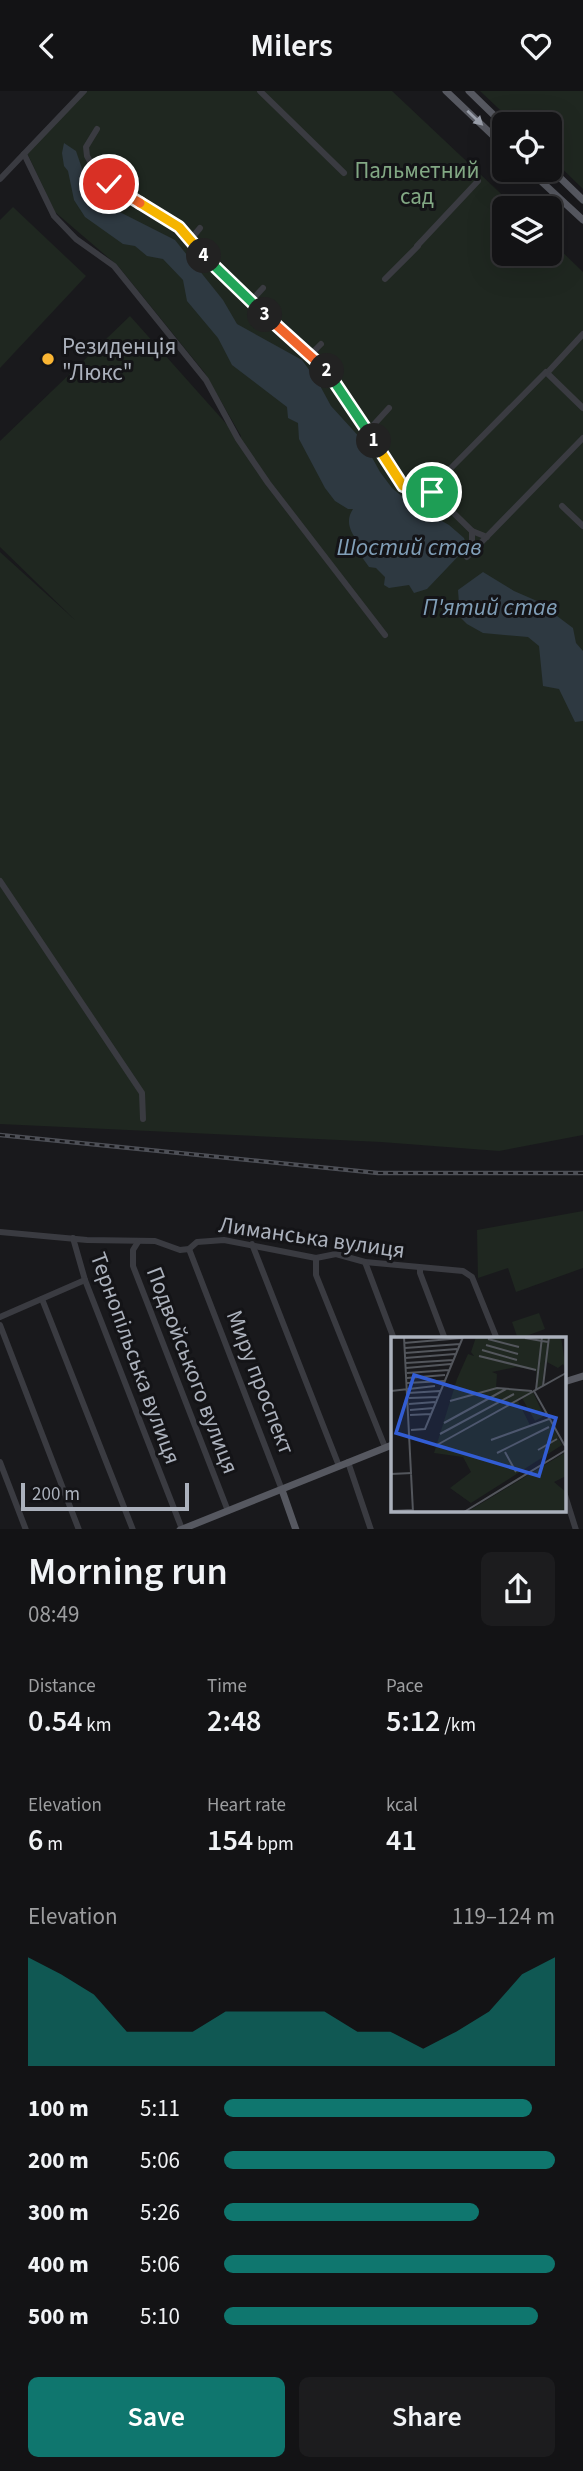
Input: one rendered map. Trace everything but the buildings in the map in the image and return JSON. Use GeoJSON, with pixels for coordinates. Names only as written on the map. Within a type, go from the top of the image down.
{"type":"FeatureCollection","features":[{"type":"Feature","properties":{"kind":"main road"},"geometry":{"type":"LineString","coordinates":[[446,91],[492,135]]}},
{"type":"Feature","properties":{"kind":"main road"},"geometry":{"type":"LineString","coordinates":[[469,91],[492,113]]}},
{"type":"Feature","properties":{"kind":"main road"},"geometry":{"type":"LineString","coordinates":[[562,180],[583,200]]}},
{"type":"Feature","properties":{"kind":"main road"},"geometry":{"type":"LineString","coordinates":[[542,182],[583,221]]}},
{"type":"Feature","properties":{"kind":"main road"},"geometry":{"type":"LineString","coordinates":[[566,1381],[583,1376]]}},
{"type":"Feature","properties":{"kind":"main road"},"geometry":{"type":"LineString","coordinates":[[181,1529],[199,1526],[228,1511],[388,1446]]}},
{"type":"Feature","properties":{"kind":"main road","name":"Миру проспект"},"geometry":{"type":"LineString","coordinates":[[282,1490],[296,1529]]}},
{"type":"Feature","properties":{"kind":"street"},"geometry":{"type":"LineString","coordinates":[[0,179],[84,91]]}},
{"type":"Feature","properties":{"kind":"street"},"geometry":{"type":"LineString","coordinates":[[260,91],[344,173]]}},
{"type":"Feature","properties":{"kind":"street"},"geometry":{"type":"LineString","coordinates":[[97,129],[86,147],[86,156],[96,171],[109,184],[169,220],[310,355],[334,380],[344,400],[368,431],[403,486],[411,489],[428,488],[472,531],[487,537]]}},
{"type":"Feature","properties":{"kind":"street"},"geometry":{"type":"LineString","coordinates":[[24,154],[54,216],[76,239],[114,266],[206,380],[238,439],[268,484],[385,635]]}},
{"type":"Feature","properties":{"kind":"street"},"geometry":{"type":"LineString","coordinates":[[385,279],[478,181]]}},
{"type":"Feature","properties":{"kind":"street"},"geometry":{"type":"LineString","coordinates":[[191,239],[200,228]]}},
{"type":"Feature","properties":{"kind":"street"},"geometry":{"type":"LineString","coordinates":[[251,301],[263,288]]}},
{"type":"Feature","properties":{"kind":"street"},"geometry":{"type":"LineString","coordinates":[[583,334],[547,373],[583,408]]}},
{"type":"Feature","properties":{"kind":"street"},"geometry":{"type":"LineString","coordinates":[[310,355],[321,344]]}},
{"type":"Feature","properties":{"kind":"street"},"geometry":{"type":"LineString","coordinates":[[451,468],[546,372]]}},
{"type":"Feature","properties":{"kind":"street"},"geometry":{"type":"LineString","coordinates":[[368,431],[389,408]]}},
{"type":"Feature","properties":{"kind":"street"},"geometry":{"type":"LineString","coordinates":[[472,531],[470,554],[583,438]]}},
{"type":"Feature","properties":{"kind":"street"},"geometry":{"type":"LineString","coordinates":[[562,506],[583,526]]}},
{"type":"Feature","properties":{"kind":"street"},"geometry":{"type":"LineString","coordinates":[[0,881],[142,1093],[143,1119]]}},
{"type":"Feature","properties":{"kind":"street","name":"Лиманська вулиця"},"geometry":{"type":"LineString","coordinates":[[0,1232],[155,1241],[180,1250],[189,1249],[197,1242],[224,1240],[316,1258],[336,1254],[365,1262],[463,1271],[472,1277],[496,1337]]}},
{"type":"Feature","properties":{"kind":"street","name":"Тернопільська вулиця"},"geometry":{"type":"LineString","coordinates":[[73,1238],[85,1280],[181,1529]]}},
{"type":"Feature","properties":{"kind":"street","name":"Подвойського вулиця"},"geometry":{"type":"LineString","coordinates":[[138,1242],[133,1250],[133,1266],[228,1511]]}},
{"type":"Feature","properties":{"kind":"street"},"geometry":{"type":"LineString","coordinates":[[252,1244],[339,1466]]}},
{"type":"Feature","properties":{"kind":"street","name":"Миру проспект"},"geometry":{"type":"LineString","coordinates":[[189,1249],[282,1490]]}},
{"type":"Feature","properties":{"kind":"street"},"geometry":{"type":"LineString","coordinates":[[316,1258],[316,1275],[388,1446]]}},
{"type":"Feature","properties":{"kind":"street"},"geometry":{"type":"LineString","coordinates":[[365,1262],[393,1337]]}},
{"type":"Feature","properties":{"kind":"street"},"geometry":{"type":"LineString","coordinates":[[420,1269],[444,1337]]}},
{"type":"Feature","properties":{"kind":"street"},"geometry":{"type":"LineString","coordinates":[[0,1317],[85,1280]]}},
{"type":"Feature","properties":{"kind":"street"},"geometry":{"type":"LineString","coordinates":[[42,1299],[133,1529]]}},
{"type":"Feature","properties":{"kind":"street"},"geometry":{"type":"LineString","coordinates":[[0,1325],[79,1529]]}},
{"type":"Feature","properties":{"kind":"street"},"geometry":{"type":"LineString","coordinates":[[0,1462],[26,1529]]}},
{"type":"Feature","properties":{"kind":"street"},"geometry":{"type":"LineString","coordinates":[[348,1462],[371,1529]]}},
{"type":"Feature","properties":{"kind":"street"},"geometry":{"type":"LineString","coordinates":[[566,1498],[576,1529]]}},
{"type":"Feature","properties":{"kind":"green space","name":"Пальметний сад"},"geometry":{"type":"Polygon","coordinates":[[[87,91],[392,91],[503,196],[492,196],[492,266],[562,266],[562,252],[583,272],[583,1135],[499,1151],[381,1142],[0,1124],[0,552],[75,620],[0,547],[0,441],[130,316],[239,438],[241,436],[204,372],[118,266],[55,212],[27,153],[87,91]]]}},
{"type":"Feature","properties":{"kind":"green space"},"geometry":{"type":"Polygon","coordinates":[[[480,91],[583,91],[583,189],[562,169],[562,112],[502,112],[480,91]]]}},
{"type":"Feature","properties":{"kind":"green space"},"geometry":{"type":"Polygon","coordinates":[[[13,207],[86,276],[0,368],[0,220],[13,207]]]}},
{"type":"Feature","properties":{"kind":"green space"},"geometry":{"type":"Polygon","coordinates":[[[583,1211],[583,1268],[516,1292],[508,1268],[478,1278],[477,1230],[583,1211]]]}},
{"type":"Feature","properties":{"kind":"green space"},"geometry":{"type":"Polygon","coordinates":[[[539,1313],[545,1329],[517,1337],[512,1322],[539,1313]]]}},
{"type":"Feature","properties":{"kind":"water","name":"Шостий став"},"geometry":{"type":"Polygon","coordinates":[[[64,143],[76,151],[89,189],[100,202],[175,240],[223,300],[237,324],[302,360],[331,406],[363,441],[392,488],[410,503],[449,525],[464,538],[467,547],[427,589],[414,593],[409,585],[389,588],[384,585],[385,577],[376,568],[369,567],[359,553],[364,549],[362,542],[358,542],[350,526],[349,518],[353,509],[335,501],[325,488],[299,439],[298,423],[288,418],[287,407],[232,365],[218,338],[187,301],[183,280],[163,259],[147,256],[135,246],[123,244],[85,217],[74,200],[68,171],[64,166],[64,143]]]}},
{"type":"Feature","properties":{"kind":"water","name":"П'ятий став"},"geometry":{"type":"Polygon","coordinates":[[[483,572],[537,601],[573,628],[576,643],[583,651],[583,721],[575,722],[559,689],[543,686],[539,646],[528,637],[483,633],[460,617],[458,590],[483,572]]]}},
{"type":"Feature","properties":{"kind":"railway"},"geometry":{"type":"LineString","coordinates":[[0,1135],[378,1173],[583,1173]]}},
{"type":"Feature","properties":{"kind":"place","name":"Резиденція \"Люкс\""},"geometry":{"type":"Point","coordinates":[48,359]}},
{"type":"Feature","properties":{"kind":"route"},"geometry":{"type":"LineString","coordinates":[[109,184],[179,227],[236,288],[329,374],[403,486],[411,489],[428,488],[432,492]]}}]}
